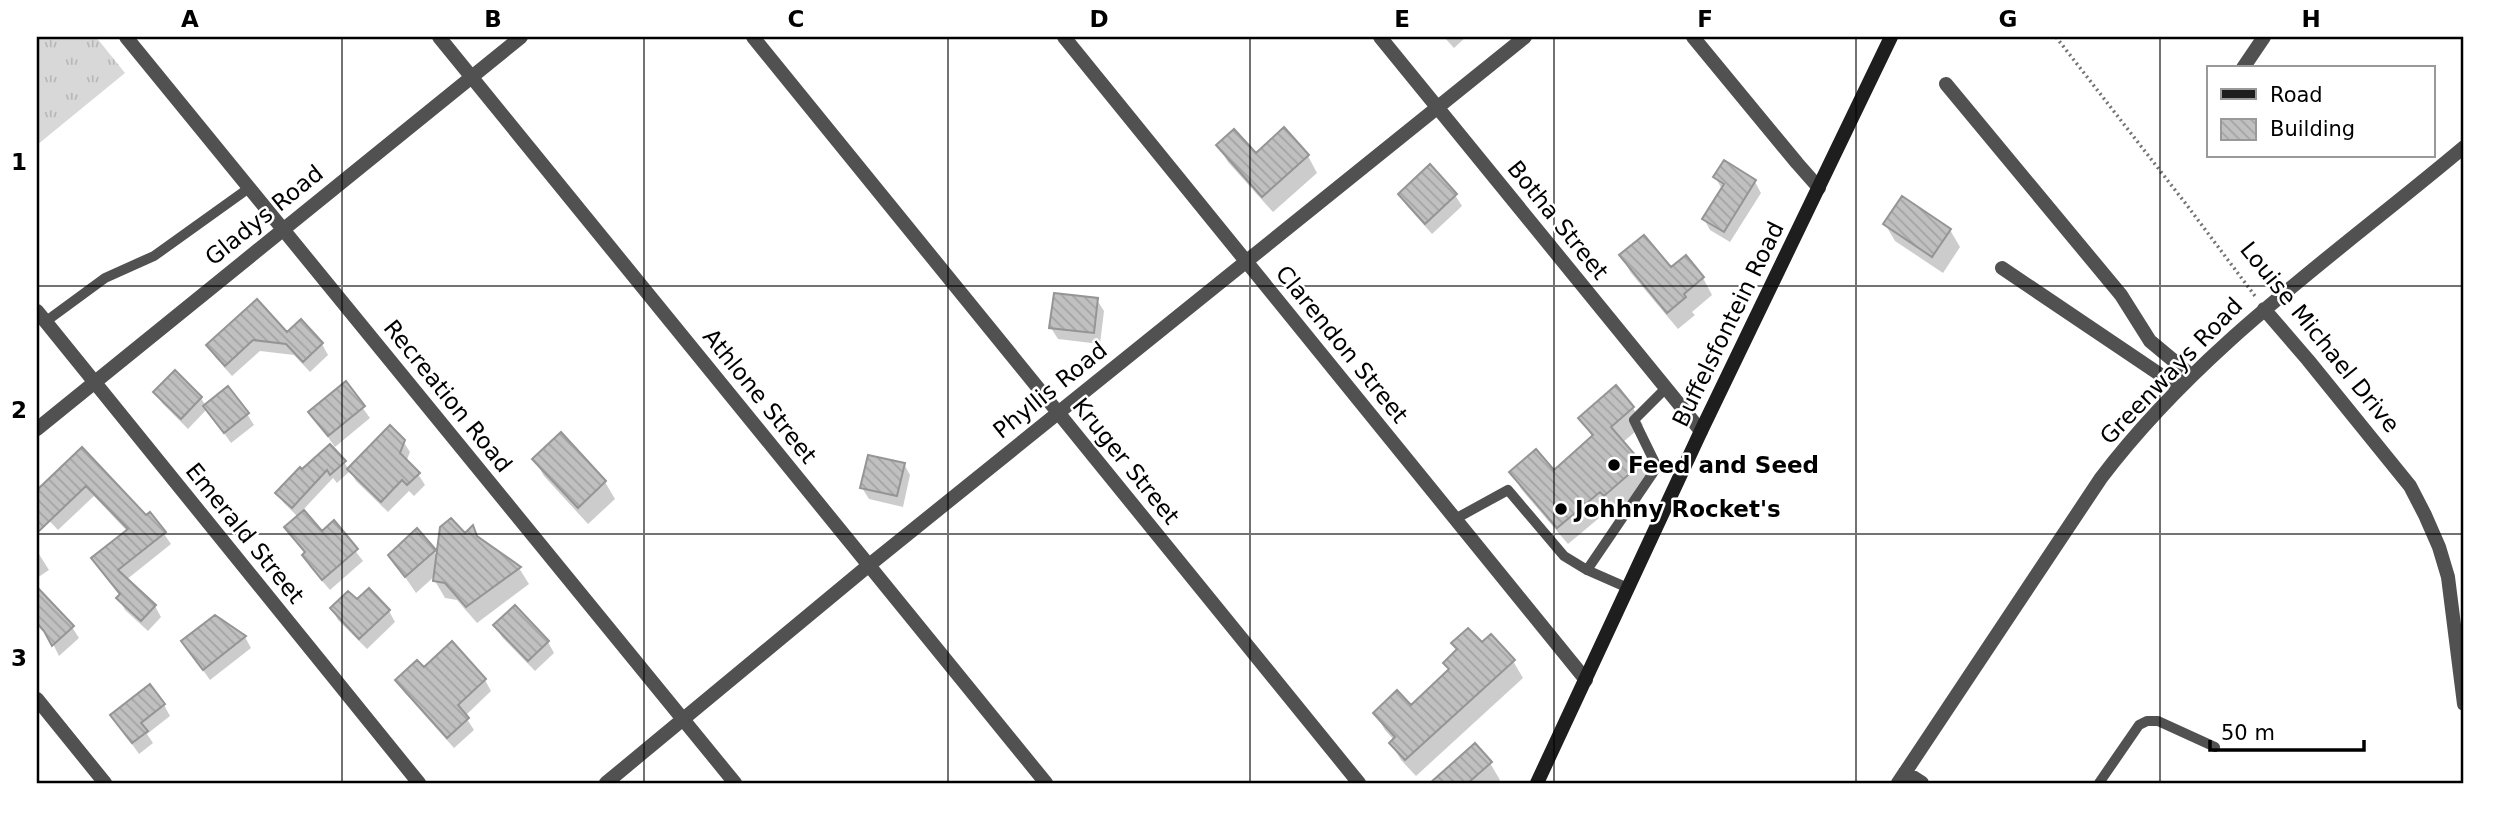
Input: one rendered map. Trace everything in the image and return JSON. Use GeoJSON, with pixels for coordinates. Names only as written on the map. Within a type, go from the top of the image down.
{"type":"FeatureCollection","features":[{"type":"Feature","properties":{"kind":"main road","name":"Buffelsfontein Road"},"geometry":{"type":"LineString","coordinates":[[1537,783],[1701,431],[1891,37]]}},
{"type":"Feature","properties":{"kind":"street","name":"Recreation Road"},"geometry":{"type":"LineString","coordinates":[[126,37],[735,783]]}},
{"type":"Feature","properties":{"kind":"street","name":"Athlone Street"},"geometry":{"type":"LineString","coordinates":[[439,37],[1046,783]]}},
{"type":"Feature","properties":{"kind":"street","name":"Gladys Road"},"geometry":{"type":"LineString","coordinates":[[37,429],[521,37]]}},
{"type":"Feature","properties":{"kind":"street","name":"Kruger Street"},"geometry":{"type":"LineString","coordinates":[[753,37],[1359,783]]}},
{"type":"Feature","properties":{"kind":"street","name":"Clarendon Street"},"geometry":{"type":"LineString","coordinates":[[1064,37],[1586,680]]}},
{"type":"Feature","properties":{"kind":"street","name":"Botha Street"},"geometry":{"type":"LineString","coordinates":[[1380,37],[1701,431]]}},
{"type":"Feature","properties":{"kind":"street","name":"Phyllis Road"},"geometry":{"type":"LineString","coordinates":[[606,783],[869,566],[1524,37]]}},
{"type":"Feature","properties":{"kind":"street"},"geometry":{"type":"LineString","coordinates":[[1693,37],[1819,188]]}},
{"type":"Feature","properties":{"kind":"street"},"geometry":{"type":"LineString","coordinates":[[2244,66],[2264,37]]}},
{"type":"Feature","properties":{"kind":"street"},"geometry":{"type":"LineString","coordinates":[[1946,85],[2121,295],[2150,341],[2192,376]]}},
{"type":"Feature","properties":{"kind":"street","name":"Greenways Road"},"geometry":{"type":"LineString","coordinates":[[1901,778],[2101,478],[2124,448],[2179,388],[2264,309],[2464,147]]}},
{"type":"Feature","properties":{"kind":"street"},"geometry":{"type":"LineString","coordinates":[[2002,268],[2179,388]]}},
{"type":"Feature","properties":{"kind":"street","name":"Louise Michael Drive"},"geometry":{"type":"LineString","coordinates":[[2264,309],[2410,486],[2425,515],[2448,577],[2464,704]]}},
{"type":"Feature","properties":{"kind":"street","name":"Emerald Street"},"geometry":{"type":"LineString","coordinates":[[41,317],[419,783]]}},
{"type":"Feature","properties":{"kind":"street"},"geometry":{"type":"LineString","coordinates":[[37,699],[105,783]]}},
{"type":"Feature","properties":{"kind":"street"},"geometry":{"type":"LineString","coordinates":[[1901,778],[1922,783]]}},
{"type":"Feature","properties":{"kind":"lane"},"geometry":{"type":"LineString","coordinates":[[41,317],[105,278],[155,256],[249,188]]}},
{"type":"Feature","properties":{"kind":"lane"},"geometry":{"type":"LineString","coordinates":[[1587,570],[1657,467],[1634,419],[1665,389]]}},
{"type":"Feature","properties":{"kind":"lane"},"geometry":{"type":"LineString","coordinates":[[1455,519],[1508,491],[1564,556],[1587,570],[1629,588]]}},
{"type":"Feature","properties":{"kind":"lane"},"geometry":{"type":"LineString","coordinates":[[2099,783],[2139,725],[2147,721],[2158,721],[2215,747]]}},
{"type":"Feature","properties":{"kind":"path","name":"Louise Michael Drive"},"geometry":{"type":"LineString","coordinates":[[2056,37],[2178,193],[2264,309]]}},
{"type":"Feature","properties":{"kind":"green space"},"geometry":{"type":"Polygon","coordinates":[[[37,37],[96,37],[125,73],[37,145],[37,37]]]}},
{"type":"Feature","properties":{"kind":"building"},"geometry":{"type":"Polygon","coordinates":[[[1284,127],[1309,155],[1262,197],[1216,145],[1234,129],[1256,153],[1284,127]]]}},
{"type":"Feature","properties":{"kind":"building"},"geometry":{"type":"Polygon","coordinates":[[[1724,160],[1756,180],[1724,232],[1702,219],[1724,184],[1713,177],[1724,160]]]}},
{"type":"Feature","properties":{"kind":"building"},"geometry":{"type":"Polygon","coordinates":[[[1430,164],[1457,194],[1425,224],[1398,194],[1430,164]]]}},
{"type":"Feature","properties":{"kind":"building"},"geometry":{"type":"Polygon","coordinates":[[[1902,196],[1951,229],[1932,257],[1883,224],[1902,196]]]}},
{"type":"Feature","properties":{"kind":"building"},"geometry":{"type":"Polygon","coordinates":[[[1644,235],[1671,267],[1686,255],[1704,277],[1667,313],[1619,255],[1644,235]]]}},
{"type":"Feature","properties":{"kind":"building"},"geometry":{"type":"Polygon","coordinates":[[[1054,293],[1098,298],[1094,333],[1049,328],[1054,293]]]}},
{"type":"Feature","properties":{"kind":"building"},"geometry":{"type":"Polygon","coordinates":[[[257,299],[287,332],[301,319],[323,343],[303,362],[286,344],[253,340],[225,366],[206,345],[257,299]]]}},
{"type":"Feature","properties":{"kind":"building"},"geometry":{"type":"Polygon","coordinates":[[[175,370],[202,397],[181,419],[153,392],[175,370]]]}},
{"type":"Feature","properties":{"kind":"building"},"geometry":{"type":"Polygon","coordinates":[[[346,381],[365,406],[328,436],[308,412],[346,381]]]}},
{"type":"Feature","properties":{"kind":"building"},"geometry":{"type":"Polygon","coordinates":[[[1616,385],[1634,407],[1611,427],[1642,463],[1604,496],[1600,492],[1557,528],[1509,472],[1536,449],[1554,470],[1593,435],[1578,418],[1616,385]]]}},
{"type":"Feature","properties":{"kind":"building"},"geometry":{"type":"Polygon","coordinates":[[[228,386],[249,413],[224,433],[203,406],[228,386]]]}},
{"type":"Feature","properties":{"kind":"building"},"geometry":{"type":"Polygon","coordinates":[[[390,425],[405,440],[400,453],[420,473],[407,485],[402,480],[381,502],[347,469],[390,425]]]}},
{"type":"Feature","properties":{"kind":"building"},"geometry":{"type":"Polygon","coordinates":[[[561,432],[606,481],[578,508],[532,459],[561,432]]]}},
{"type":"Feature","properties":{"kind":"building"},"geometry":{"type":"Polygon","coordinates":[[[330,444],[346,461],[330,475],[327,470],[292,508],[275,493],[300,467],[302,469],[330,444]]]}},
{"type":"Feature","properties":{"kind":"building"},"geometry":{"type":"Polygon","coordinates":[[[82,447],[146,515],[150,512],[166,532],[118,570],[156,605],[141,621],[116,598],[120,594],[91,558],[128,529],[86,486],[37,533],[37,490],[82,447]]]}},
{"type":"Feature","properties":{"kind":"building"},"geometry":{"type":"Polygon","coordinates":[[[868,455],[905,463],[897,496],[860,488],[868,455]]]}},
{"type":"Feature","properties":{"kind":"building"},"geometry":{"type":"Polygon","coordinates":[[[304,510],[322,531],[334,520],[358,549],[322,580],[302,555],[305,552],[284,527],[304,510]]]}},
{"type":"Feature","properties":{"kind":"building"},"geometry":{"type":"Polygon","coordinates":[[[451,518],[465,533],[473,525],[477,536],[521,567],[466,607],[445,583],[433,581],[440,527],[451,518]]]}},
{"type":"Feature","properties":{"kind":"building"},"geometry":{"type":"Polygon","coordinates":[[[417,528],[436,550],[405,577],[388,555],[417,528]]]}},
{"type":"Feature","properties":{"kind":"building"},"geometry":{"type":"Polygon","coordinates":[[[37,587],[74,626],[52,646],[37,623],[37,587]]]}},
{"type":"Feature","properties":{"kind":"building"},"geometry":{"type":"Polygon","coordinates":[[[369,588],[390,610],[359,639],[330,608],[348,591],[357,599],[369,588]]]}},
{"type":"Feature","properties":{"kind":"building"},"geometry":{"type":"Polygon","coordinates":[[[515,605],[549,641],[528,661],[493,625],[515,605]]]}},
{"type":"Feature","properties":{"kind":"building"},"geometry":{"type":"Polygon","coordinates":[[[215,615],[246,636],[203,670],[181,641],[215,615]]]}},
{"type":"Feature","properties":{"kind":"building"},"geometry":{"type":"Polygon","coordinates":[[[1468,628],[1482,642],[1491,634],[1515,660],[1405,760],[1389,743],[1395,737],[1373,713],[1397,690],[1411,705],[1449,669],[1443,663],[1457,649],[1451,643],[1468,628]]]}},
{"type":"Feature","properties":{"kind":"building"},"geometry":{"type":"Polygon","coordinates":[[[452,641],[486,679],[458,705],[469,718],[447,738],[395,680],[417,660],[424,667],[452,641]]]}},
{"type":"Feature","properties":{"kind":"building"},"geometry":{"type":"Polygon","coordinates":[[[150,684],[165,704],[141,723],[148,731],[132,743],[110,715],[150,684]]]}},
{"type":"Feature","properties":{"kind":"building"},"geometry":{"type":"Polygon","coordinates":[[[1475,743],[1492,762],[1468,783],[1430,783],[1475,743]]]}},
{"type":"Feature","properties":{"kind":"place","name":"Feed and Seed"},"geometry":{"type":"Point","coordinates":[1614,465]}},
{"type":"Feature","properties":{"kind":"place","name":"Johhny Rocket's"},"geometry":{"type":"Point","coordinates":[1561,509]}}]}
